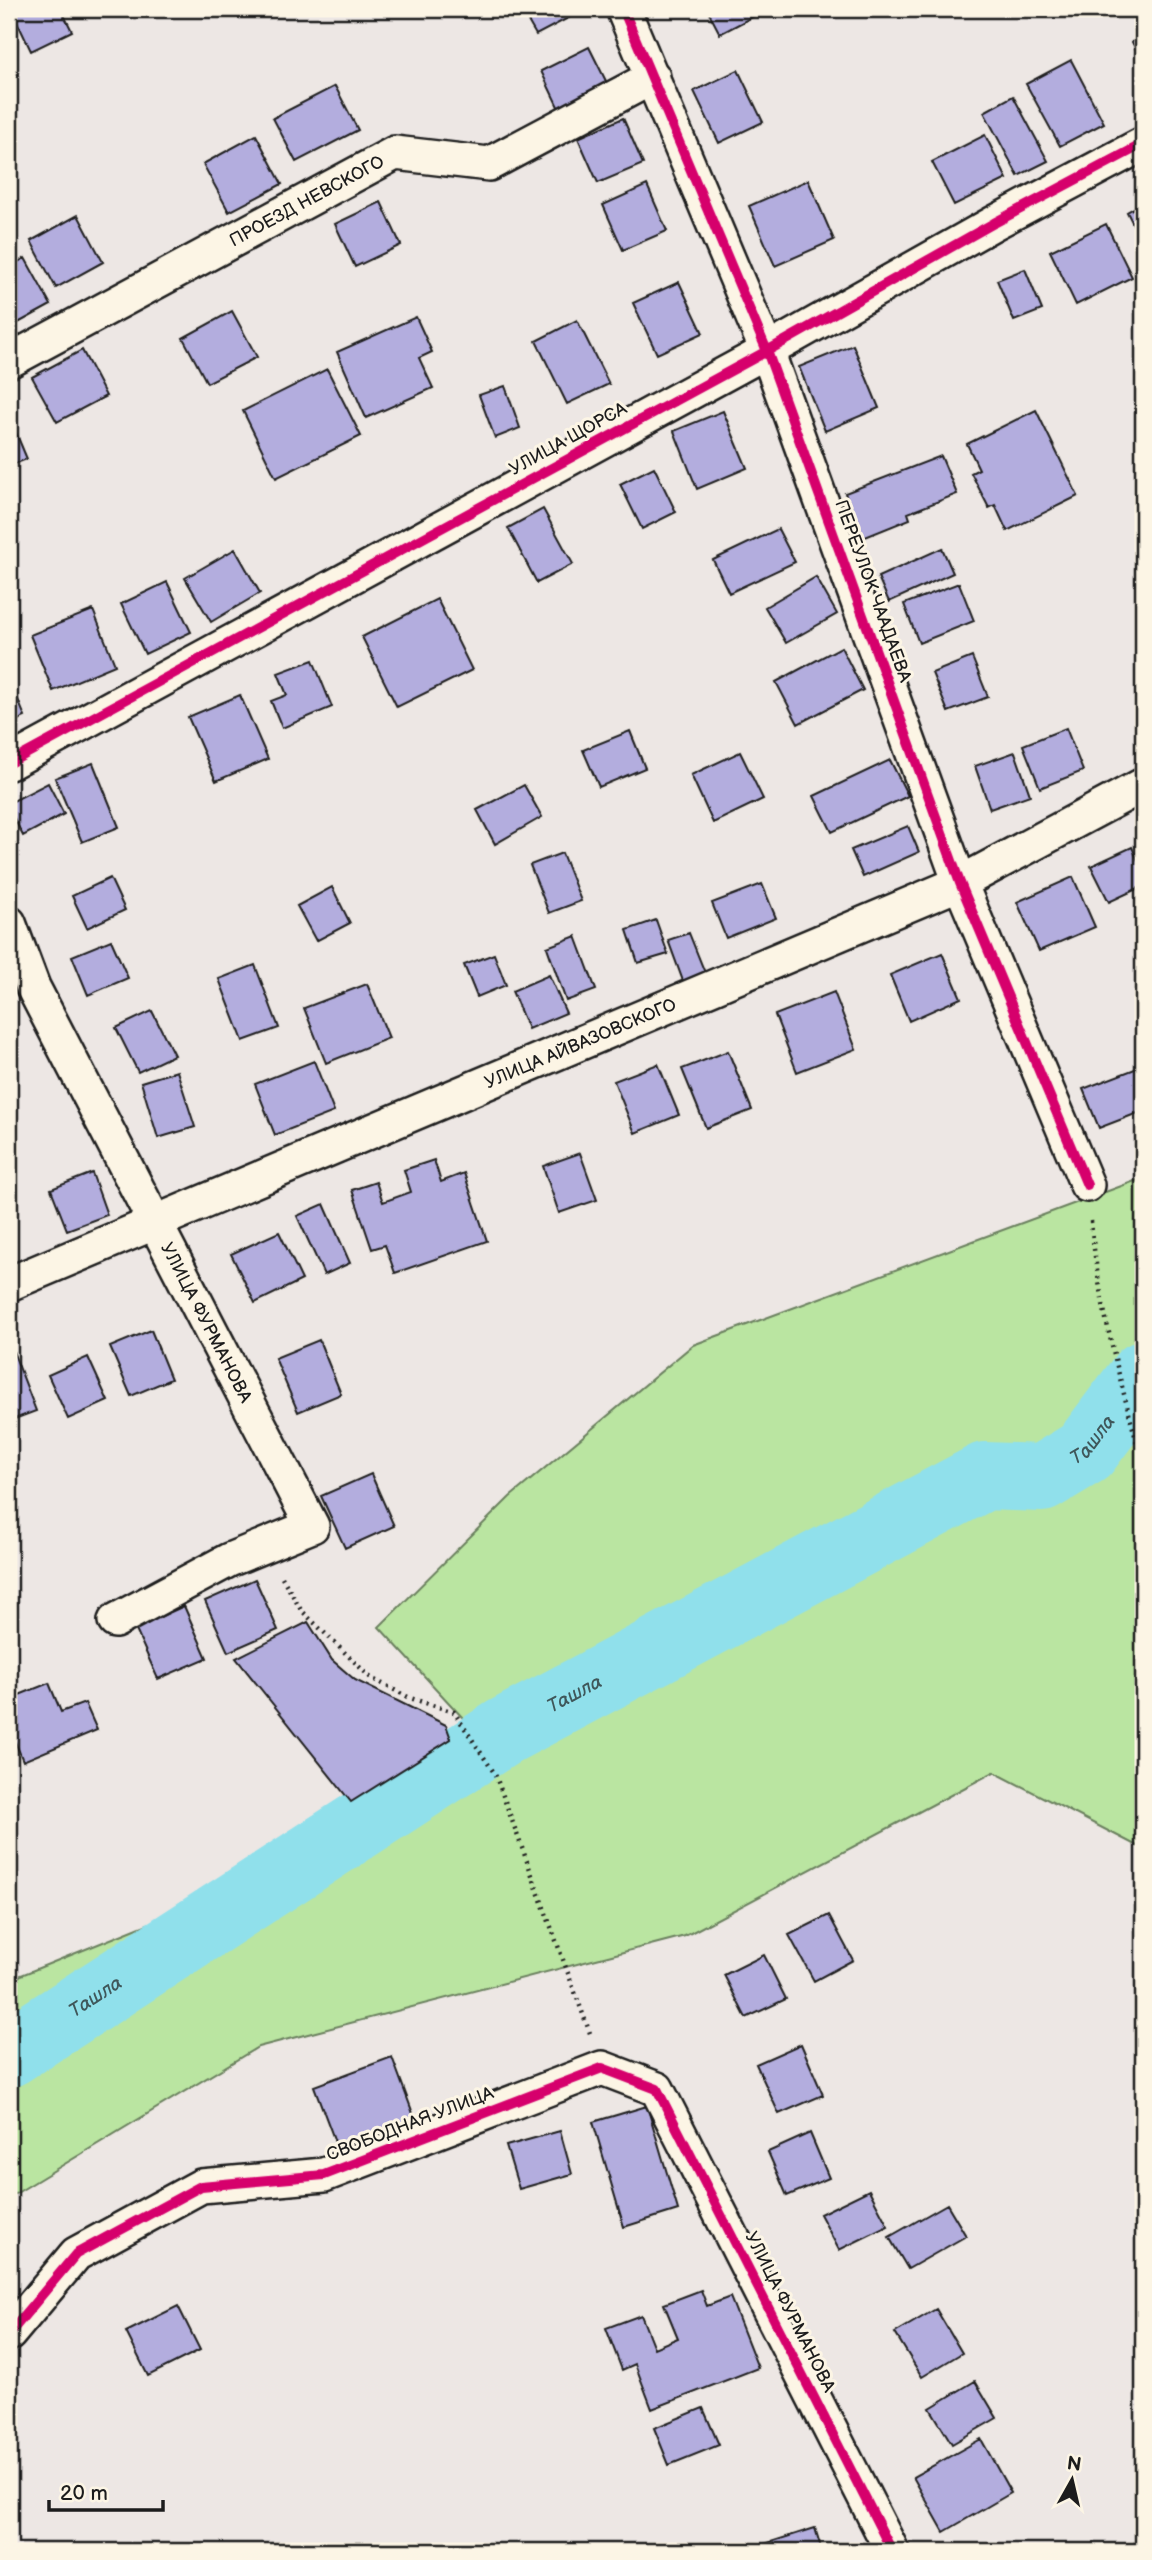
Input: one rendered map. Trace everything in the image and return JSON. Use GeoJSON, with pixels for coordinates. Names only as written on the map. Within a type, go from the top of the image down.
{"type":"FeatureCollection","features":[{"type":"Feature","properties":{"kind":"street","name":"ПЕРЕУЛОК ЧААДАЕВА"},"geometry":{"type":"LineString","coordinates":[[623,9],[767,351],[960,883],[1087,1185]]}},
{"type":"Feature","properties":{"kind":"street","name":"ПРОЕЗД НЕВСКОГО"},"geometry":{"type":"LineString","coordinates":[[9,360],[395,153],[489,164],[653,77]]}},
{"type":"Feature","properties":{"kind":"street","name":"УЛИЦА ЩОРСА"},"geometry":{"type":"LineString","coordinates":[[9,763],[1143,144]]}},
{"type":"Feature","properties":{"kind":"street","name":"УЛИЦА АЙВАЗОВСКОГО"},"geometry":{"type":"LineString","coordinates":[[9,1284],[960,883],[1143,785]]}},
{"type":"Feature","properties":{"kind":"street","name":"УЛИЦА ФУРМАНОВА"},"geometry":{"type":"LineString","coordinates":[[9,923],[33,987],[312,1526],[229,1560],[116,1621]]}},
{"type":"Feature","properties":{"kind":"street","name":"УЛИЦА ФУРМАНОВА"},"geometry":{"type":"LineString","coordinates":[[602,2068],[657,2089],[892,2551]]}},
{"type":"Feature","properties":{"kind":"street","name":"СВОБОДНАЯ УЛИЦА"},"geometry":{"type":"LineString","coordinates":[[9,2334],[76,2254],[201,2186],[324,2175],[602,2068]]}},
{"type":"Feature","properties":{"kind":"path"},"geometry":{"type":"LineString","coordinates":[[1087,1185],[1095,1266],[1111,1347],[1142,1455]]}},
{"type":"Feature","properties":{"kind":"path"},"geometry":{"type":"LineString","coordinates":[[269,1543],[286,1586],[301,1610],[371,1678],[410,1698],[454,1712],[495,1774],[602,2068]]}},
{"type":"Feature","properties":{"kind":"green space"},"geometry":{"type":"Polygon","coordinates":[[[1143,1178],[1143,1849],[994,1772],[685,1936],[258,2047],[15,2194],[9,2193],[9,1980],[331,1850],[498,1756],[379,1627],[510,1497],[693,1345],[1143,1178]]]}},
{"type":"Feature","properties":{"kind":"building"},"geometry":{"type":"Polygon","coordinates":[[[11,9],[61,9],[72,31],[31,51],[11,9]]]}},
{"type":"Feature","properties":{"kind":"building"},"geometry":{"type":"Polygon","coordinates":[[[538,9],[568,9],[572,16],[536,35],[525,16],[538,9]]]}},
{"type":"Feature","properties":{"kind":"building"},"geometry":{"type":"Polygon","coordinates":[[[707,9],[756,9],[758,14],[720,34],[707,9]]]}},
{"type":"Feature","properties":{"kind":"building"},"geometry":{"type":"Polygon","coordinates":[[[1143,36],[1143,63],[1132,42],[1143,36]]]}},
{"type":"Feature","properties":{"kind":"building"},"geometry":{"type":"Polygon","coordinates":[[[589,47],[609,87],[560,111],[541,71],[589,47]]]}},
{"type":"Feature","properties":{"kind":"building"},"geometry":{"type":"Polygon","coordinates":[[[1071,60],[1104,123],[1060,146],[1026,84],[1071,60]]]}},
{"type":"Feature","properties":{"kind":"building"},"geometry":{"type":"Polygon","coordinates":[[[738,70],[763,122],[719,143],[694,91],[738,70]]]}},
{"type":"Feature","properties":{"kind":"building"},"geometry":{"type":"Polygon","coordinates":[[[335,86],[358,130],[296,162],[273,118],[335,86]]]}},
{"type":"Feature","properties":{"kind":"building"},"geometry":{"type":"Polygon","coordinates":[[[1013,96],[1048,161],[1018,176],[984,112],[1013,96]]]}},
{"type":"Feature","properties":{"kind":"building"},"geometry":{"type":"Polygon","coordinates":[[[623,118],[643,164],[598,183],[578,138],[623,118]]]}},
{"type":"Feature","properties":{"kind":"building"},"geometry":{"type":"Polygon","coordinates":[[[256,135],[282,184],[229,212],[203,164],[256,135]]]}},
{"type":"Feature","properties":{"kind":"building"},"geometry":{"type":"Polygon","coordinates":[[[985,135],[1007,179],[954,205],[932,162],[985,135]]]}},
{"type":"Feature","properties":{"kind":"building"},"geometry":{"type":"Polygon","coordinates":[[[808,180],[834,240],[775,266],[749,206],[808,180]]]}},
{"type":"Feature","properties":{"kind":"building"},"geometry":{"type":"Polygon","coordinates":[[[647,185],[667,231],[623,250],[603,205],[647,185]]]}},
{"type":"Feature","properties":{"kind":"building"},"geometry":{"type":"Polygon","coordinates":[[[381,202],[401,245],[355,267],[335,224],[381,202]]]}},
{"type":"Feature","properties":{"kind":"building"},"geometry":{"type":"Polygon","coordinates":[[[1143,203],[1143,244],[1127,212],[1143,203]]]}},
{"type":"Feature","properties":{"kind":"building"},"geometry":{"type":"Polygon","coordinates":[[[78,215],[103,262],[56,288],[31,241],[78,215]]]}},
{"type":"Feature","properties":{"kind":"building"},"geometry":{"type":"Polygon","coordinates":[[[1106,224],[1132,277],[1076,305],[1050,251],[1106,224]]]}},
{"type":"Feature","properties":{"kind":"building"},"geometry":{"type":"Polygon","coordinates":[[[25,258],[51,305],[9,328],[9,267],[25,258]]]}},
{"type":"Feature","properties":{"kind":"building"},"geometry":{"type":"Polygon","coordinates":[[[1025,269],[1042,310],[1014,321],[997,280],[1025,269]]]}},
{"type":"Feature","properties":{"kind":"building"},"geometry":{"type":"Polygon","coordinates":[[[679,282],[703,333],[657,354],[633,303],[679,282]]]}},
{"type":"Feature","properties":{"kind":"building"},"geometry":{"type":"Polygon","coordinates":[[[232,311],[257,357],[207,383],[183,338],[232,311]]]}},
{"type":"Feature","properties":{"kind":"building"},"geometry":{"type":"Polygon","coordinates":[[[416,317],[432,352],[419,358],[433,388],[366,418],[337,352],[416,317]]]}},
{"type":"Feature","properties":{"kind":"building"},"geometry":{"type":"Polygon","coordinates":[[[577,320],[609,384],[567,404],[536,341],[577,320]]]}},
{"type":"Feature","properties":{"kind":"building"},"geometry":{"type":"Polygon","coordinates":[[[853,345],[879,408],[825,431],[799,367],[853,345]]]}},
{"type":"Feature","properties":{"kind":"building"},"geometry":{"type":"Polygon","coordinates":[[[82,350],[106,396],[57,422],[32,377],[82,350]]]}},
{"type":"Feature","properties":{"kind":"building"},"geometry":{"type":"Polygon","coordinates":[[[327,369],[361,436],[276,478],[243,411],[327,369]]]}},
{"type":"Feature","properties":{"kind":"building"},"geometry":{"type":"Polygon","coordinates":[[[505,386],[520,428],[495,438],[479,395],[505,386]]]}},
{"type":"Feature","properties":{"kind":"building"},"geometry":{"type":"Polygon","coordinates":[[[1036,410],[1078,496],[1007,531],[995,505],[989,508],[971,473],[979,469],[967,444],[1036,410]]]}},
{"type":"Feature","properties":{"kind":"building"},"geometry":{"type":"Polygon","coordinates":[[[723,411],[747,468],[697,489],[674,431],[723,411]]]}},
{"type":"Feature","properties":{"kind":"building"},"geometry":{"type":"Polygon","coordinates":[[[9,416],[27,459],[9,466],[9,416]]]}},
{"type":"Feature","properties":{"kind":"building"},"geometry":{"type":"Polygon","coordinates":[[[941,456],[957,494],[908,513],[910,519],[863,538],[845,493],[941,456]]]}},
{"type":"Feature","properties":{"kind":"building"},"geometry":{"type":"Polygon","coordinates":[[[654,467],[676,512],[642,529],[620,484],[654,467]]]}},
{"type":"Feature","properties":{"kind":"building"},"geometry":{"type":"Polygon","coordinates":[[[543,509],[573,564],[537,583],[508,528],[543,509]]]}},
{"type":"Feature","properties":{"kind":"building"},"geometry":{"type":"Polygon","coordinates":[[[778,529],[795,562],[729,593],[713,560],[778,529]]]}},
{"type":"Feature","properties":{"kind":"building"},"geometry":{"type":"Polygon","coordinates":[[[942,548],[953,573],[889,602],[878,577],[942,548]]]}},
{"type":"Feature","properties":{"kind":"building"},"geometry":{"type":"Polygon","coordinates":[[[235,549],[260,593],[211,622],[185,578],[235,549]]]}},
{"type":"Feature","properties":{"kind":"building"},"geometry":{"type":"Polygon","coordinates":[[[816,577],[837,614],[786,643],[765,607],[816,577]]]}},
{"type":"Feature","properties":{"kind":"building"},"geometry":{"type":"Polygon","coordinates":[[[167,582],[191,632],[145,654],[121,604],[167,582]]]}},
{"type":"Feature","properties":{"kind":"building"},"geometry":{"type":"Polygon","coordinates":[[[959,583],[974,621],[919,643],[904,604],[959,583]]]}},
{"type":"Feature","properties":{"kind":"building"},"geometry":{"type":"Polygon","coordinates":[[[437,599],[472,670],[397,707],[362,637],[437,599]]]}},
{"type":"Feature","properties":{"kind":"building"},"geometry":{"type":"Polygon","coordinates":[[[93,610],[115,665],[53,691],[30,635],[93,610]]]}},
{"type":"Feature","properties":{"kind":"building"},"geometry":{"type":"Polygon","coordinates":[[[841,647],[863,690],[798,724],[776,682],[841,647]]]}},
{"type":"Feature","properties":{"kind":"building"},"geometry":{"type":"Polygon","coordinates":[[[972,657],[988,697],[948,712],[932,673],[972,657]]]}},
{"type":"Feature","properties":{"kind":"building"},"geometry":{"type":"Polygon","coordinates":[[[313,660],[332,707],[282,728],[271,701],[287,695],[278,673],[313,660]]]}},
{"type":"Feature","properties":{"kind":"building"},"geometry":{"type":"Polygon","coordinates":[[[9,677],[25,717],[9,724],[9,677]]]}},
{"type":"Feature","properties":{"kind":"building"},"geometry":{"type":"Polygon","coordinates":[[[240,695],[268,759],[216,781],[188,717],[240,695]]]}},
{"type":"Feature","properties":{"kind":"building"},"geometry":{"type":"Polygon","coordinates":[[[1066,728],[1083,771],[1040,788],[1023,745],[1066,728]]]}},
{"type":"Feature","properties":{"kind":"building"},"geometry":{"type":"Polygon","coordinates":[[[630,731],[645,768],[599,787],[583,750],[630,731]]]}},
{"type":"Feature","properties":{"kind":"building"},"geometry":{"type":"Polygon","coordinates":[[[740,752],[763,799],[713,823],[691,775],[740,752]]]}},
{"type":"Feature","properties":{"kind":"building"},"geometry":{"type":"Polygon","coordinates":[[[1015,752],[1030,795],[990,809],[975,766],[1015,752]]]}},
{"type":"Feature","properties":{"kind":"building"},"geometry":{"type":"Polygon","coordinates":[[[890,760],[908,796],[832,832],[814,796],[890,760]]]}},
{"type":"Feature","properties":{"kind":"building"},"geometry":{"type":"Polygon","coordinates":[[[93,763],[119,827],[82,842],[55,778],[93,763]]]}},
{"type":"Feature","properties":{"kind":"building"},"geometry":{"type":"Polygon","coordinates":[[[48,783],[64,814],[23,836],[9,803],[48,783]]]}},
{"type":"Feature","properties":{"kind":"building"},"geometry":{"type":"Polygon","coordinates":[[[524,785],[542,817],[495,844],[477,810],[524,785]]]}},
{"type":"Feature","properties":{"kind":"building"},"geometry":{"type":"Polygon","coordinates":[[[908,826],[919,852],[863,877],[851,850],[908,826]]]}},
{"type":"Feature","properties":{"kind":"building"},"geometry":{"type":"Polygon","coordinates":[[[1132,847],[1143,872],[1143,886],[1109,902],[1091,866],[1132,847]]]}},
{"type":"Feature","properties":{"kind":"building"},"geometry":{"type":"Polygon","coordinates":[[[562,853],[581,901],[549,913],[530,865],[562,853]]]}},
{"type":"Feature","properties":{"kind":"building"},"geometry":{"type":"Polygon","coordinates":[[[1073,877],[1095,927],[1039,951],[1017,902],[1073,877]]]}},
{"type":"Feature","properties":{"kind":"building"},"geometry":{"type":"Polygon","coordinates":[[[110,878],[125,910],[87,928],[72,896],[110,878]]]}},
{"type":"Feature","properties":{"kind":"building"},"geometry":{"type":"Polygon","coordinates":[[[762,884],[776,918],[726,938],[712,903],[762,884]]]}},
{"type":"Feature","properties":{"kind":"building"},"geometry":{"type":"Polygon","coordinates":[[[332,887],[350,923],[316,941],[297,906],[332,887]]]}},
{"type":"Feature","properties":{"kind":"building"},"geometry":{"type":"Polygon","coordinates":[[[656,920],[668,954],[638,963],[627,930],[656,920]]]}},
{"type":"Feature","properties":{"kind":"building"},"geometry":{"type":"Polygon","coordinates":[[[689,933],[705,973],[683,981],[668,940],[689,933]]]}},
{"type":"Feature","properties":{"kind":"building"},"geometry":{"type":"Polygon","coordinates":[[[576,936],[596,990],[566,1001],[547,947],[576,936]]]}},
{"type":"Feature","properties":{"kind":"building"},"geometry":{"type":"Polygon","coordinates":[[[111,940],[128,978],[88,995],[72,956],[111,940]]]}},
{"type":"Feature","properties":{"kind":"building"},"geometry":{"type":"Polygon","coordinates":[[[942,953],[961,998],[909,1021],[890,975],[942,953]]]}},
{"type":"Feature","properties":{"kind":"building"},"geometry":{"type":"Polygon","coordinates":[[[494,954],[506,985],[477,997],[464,965],[494,954]]]}},
{"type":"Feature","properties":{"kind":"building"},"geometry":{"type":"Polygon","coordinates":[[[255,965],[279,1028],[243,1041],[219,979],[255,965]]]}},
{"type":"Feature","properties":{"kind":"building"},"geometry":{"type":"Polygon","coordinates":[[[549,975],[566,1013],[528,1029],[512,991],[549,975]]]}},
{"type":"Feature","properties":{"kind":"building"},"geometry":{"type":"Polygon","coordinates":[[[367,984],[389,1038],[326,1063],[304,1008],[367,984]]]}},
{"type":"Feature","properties":{"kind":"building"},"geometry":{"type":"Polygon","coordinates":[[[834,992],[856,1049],[797,1072],[775,1015],[834,992]]]}},
{"type":"Feature","properties":{"kind":"building"},"geometry":{"type":"Polygon","coordinates":[[[152,1011],[174,1055],[138,1072],[116,1028],[152,1011]]]}},
{"type":"Feature","properties":{"kind":"building"},"geometry":{"type":"Polygon","coordinates":[[[728,1051],[752,1110],[706,1128],[682,1069],[728,1051]]]}},
{"type":"Feature","properties":{"kind":"building"},"geometry":{"type":"Polygon","coordinates":[[[314,1061],[334,1112],[275,1135],[255,1084],[314,1061]]]}},
{"type":"Feature","properties":{"kind":"building"},"geometry":{"type":"Polygon","coordinates":[[[658,1064],[679,1115],[635,1133],[614,1081],[658,1064]]]}},
{"type":"Feature","properties":{"kind":"building"},"geometry":{"type":"Polygon","coordinates":[[[1140,1067],[1143,1076],[1143,1111],[1099,1128],[1083,1089],[1140,1067]]]}},
{"type":"Feature","properties":{"kind":"building"},"geometry":{"type":"Polygon","coordinates":[[[177,1071],[195,1127],[158,1138],[141,1082],[177,1071]]]}},
{"type":"Feature","properties":{"kind":"building"},"geometry":{"type":"Polygon","coordinates":[[[580,1153],[597,1200],[559,1213],[543,1166],[580,1153]]]}},
{"type":"Feature","properties":{"kind":"building"},"geometry":{"type":"Polygon","coordinates":[[[434,1160],[441,1182],[464,1173],[487,1241],[395,1273],[385,1245],[372,1249],[352,1190],[376,1182],[383,1202],[411,1192],[404,1170],[434,1160]]]}},
{"type":"Feature","properties":{"kind":"building"},"geometry":{"type":"Polygon","coordinates":[[[92,1173],[107,1215],[67,1230],[51,1189],[92,1173]]]}},
{"type":"Feature","properties":{"kind":"building"},"geometry":{"type":"Polygon","coordinates":[[[324,1204],[350,1263],[324,1275],[297,1216],[324,1204]]]}},
{"type":"Feature","properties":{"kind":"building"},"geometry":{"type":"Polygon","coordinates":[[[279,1232],[302,1280],[255,1303],[231,1254],[279,1232]]]}},
{"type":"Feature","properties":{"kind":"building"},"geometry":{"type":"Polygon","coordinates":[[[151,1330],[171,1379],[131,1396],[110,1347],[151,1330]]]}},
{"type":"Feature","properties":{"kind":"building"},"geometry":{"type":"Polygon","coordinates":[[[319,1340],[341,1394],[298,1412],[275,1358],[319,1340]]]}},
{"type":"Feature","properties":{"kind":"building"},"geometry":{"type":"Polygon","coordinates":[[[13,1351],[36,1411],[9,1421],[9,1352],[13,1351]]]}},
{"type":"Feature","properties":{"kind":"building"},"geometry":{"type":"Polygon","coordinates":[[[88,1357],[108,1401],[68,1419],[48,1375],[88,1357]]]}},
{"type":"Feature","properties":{"kind":"building"},"geometry":{"type":"Polygon","coordinates":[[[371,1474],[394,1526],[345,1548],[321,1496],[371,1474]]]}},
{"type":"Feature","properties":{"kind":"building"},"geometry":{"type":"Polygon","coordinates":[[[255,1579],[278,1630],[228,1652],[205,1601],[255,1579]]]}},
{"type":"Feature","properties":{"kind":"building"},"geometry":{"type":"Polygon","coordinates":[[[184,1606],[207,1658],[158,1679],[135,1628],[184,1606]]]}},
{"type":"Feature","properties":{"kind":"building"},"geometry":{"type":"Polygon","coordinates":[[[308,1622],[332,1660],[355,1680],[446,1725],[451,1739],[351,1802],[236,1658],[308,1622]]]}},
{"type":"Feature","properties":{"kind":"building"},"geometry":{"type":"Polygon","coordinates":[[[49,1683],[61,1712],[85,1703],[97,1730],[23,1761],[9,1727],[9,1699],[49,1683]]]}},
{"type":"Feature","properties":{"kind":"building"},"geometry":{"type":"Polygon","coordinates":[[[829,1915],[853,1960],[814,1981],[789,1935],[829,1915]]]}},
{"type":"Feature","properties":{"kind":"building"},"geometry":{"type":"Polygon","coordinates":[[[764,1955],[786,1999],[746,2018],[724,1975],[764,1955]]]}},
{"type":"Feature","properties":{"kind":"building"},"geometry":{"type":"Polygon","coordinates":[[[801,2044],[823,2095],[779,2114],[756,2064],[801,2044]]]}},
{"type":"Feature","properties":{"kind":"building"},"geometry":{"type":"Polygon","coordinates":[[[392,2057],[415,2119],[337,2147],[314,2086],[392,2057]]]}},
{"type":"Feature","properties":{"kind":"building"},"geometry":{"type":"Polygon","coordinates":[[[647,2106],[678,2210],[624,2227],[593,2122],[647,2106]]]}},
{"type":"Feature","properties":{"kind":"building"},"geometry":{"type":"Polygon","coordinates":[[[560,2131],[572,2174],[519,2189],[506,2146],[560,2131]]]}},
{"type":"Feature","properties":{"kind":"building"},"geometry":{"type":"Polygon","coordinates":[[[810,2133],[829,2178],[787,2196],[768,2152],[810,2133]]]}},
{"type":"Feature","properties":{"kind":"building"},"geometry":{"type":"Polygon","coordinates":[[[869,2190],[888,2226],[839,2250],[820,2214],[869,2190]]]}},
{"type":"Feature","properties":{"kind":"building"},"geometry":{"type":"Polygon","coordinates":[[[947,2204],[966,2236],[908,2269],[889,2237],[947,2204]]]}},
{"type":"Feature","properties":{"kind":"building"},"geometry":{"type":"Polygon","coordinates":[[[701,2290],[707,2306],[730,2297],[758,2368],[652,2409],[635,2364],[622,2370],[606,2328],[641,2315],[654,2348],[678,2338],[664,2304],[701,2290]]]}},
{"type":"Feature","properties":{"kind":"building"},"geometry":{"type":"Polygon","coordinates":[[[178,2306],[200,2350],[148,2376],[126,2332],[178,2306]]]}},
{"type":"Feature","properties":{"kind":"building"},"geometry":{"type":"Polygon","coordinates":[[[936,2309],[962,2353],[922,2377],[895,2333],[936,2309]]]}},
{"type":"Feature","properties":{"kind":"building"},"geometry":{"type":"Polygon","coordinates":[[[975,2381],[997,2418],[952,2444],[930,2408],[975,2381]]]}},
{"type":"Feature","properties":{"kind":"building"},"geometry":{"type":"Polygon","coordinates":[[[703,2408],[719,2445],[669,2465],[654,2428],[703,2408]]]}},
{"type":"Feature","properties":{"kind":"building"},"geometry":{"type":"Polygon","coordinates":[[[981,2439],[1011,2493],[944,2532],[913,2477],[981,2439]]]}},
{"type":"Feature","properties":{"kind":"building"},"geometry":{"type":"Polygon","coordinates":[[[815,2528],[822,2551],[742,2551],[815,2528]]]}},
{"type":"Feature","properties":{"kind":"waterway","name":"Ташла"},"geometry":{"type":"LineString","coordinates":[[9,2053],[505,1731],[985,1476],[1042,1478],[1085,1452],[1143,1375]]}},
{"type":"Feature","properties":{"kind":"cycle path"},"geometry":{"type":"LineString","coordinates":[[623,9],[767,351],[960,883],[1087,1185]]}},
{"type":"Feature","properties":{"kind":"cycle path"},"geometry":{"type":"LineString","coordinates":[[9,763],[1143,144]]}},
{"type":"Feature","properties":{"kind":"cycle path"},"geometry":{"type":"LineString","coordinates":[[9,2334],[76,2254],[201,2186],[324,2175],[602,2068],[657,2089],[892,2551]]}}]}
